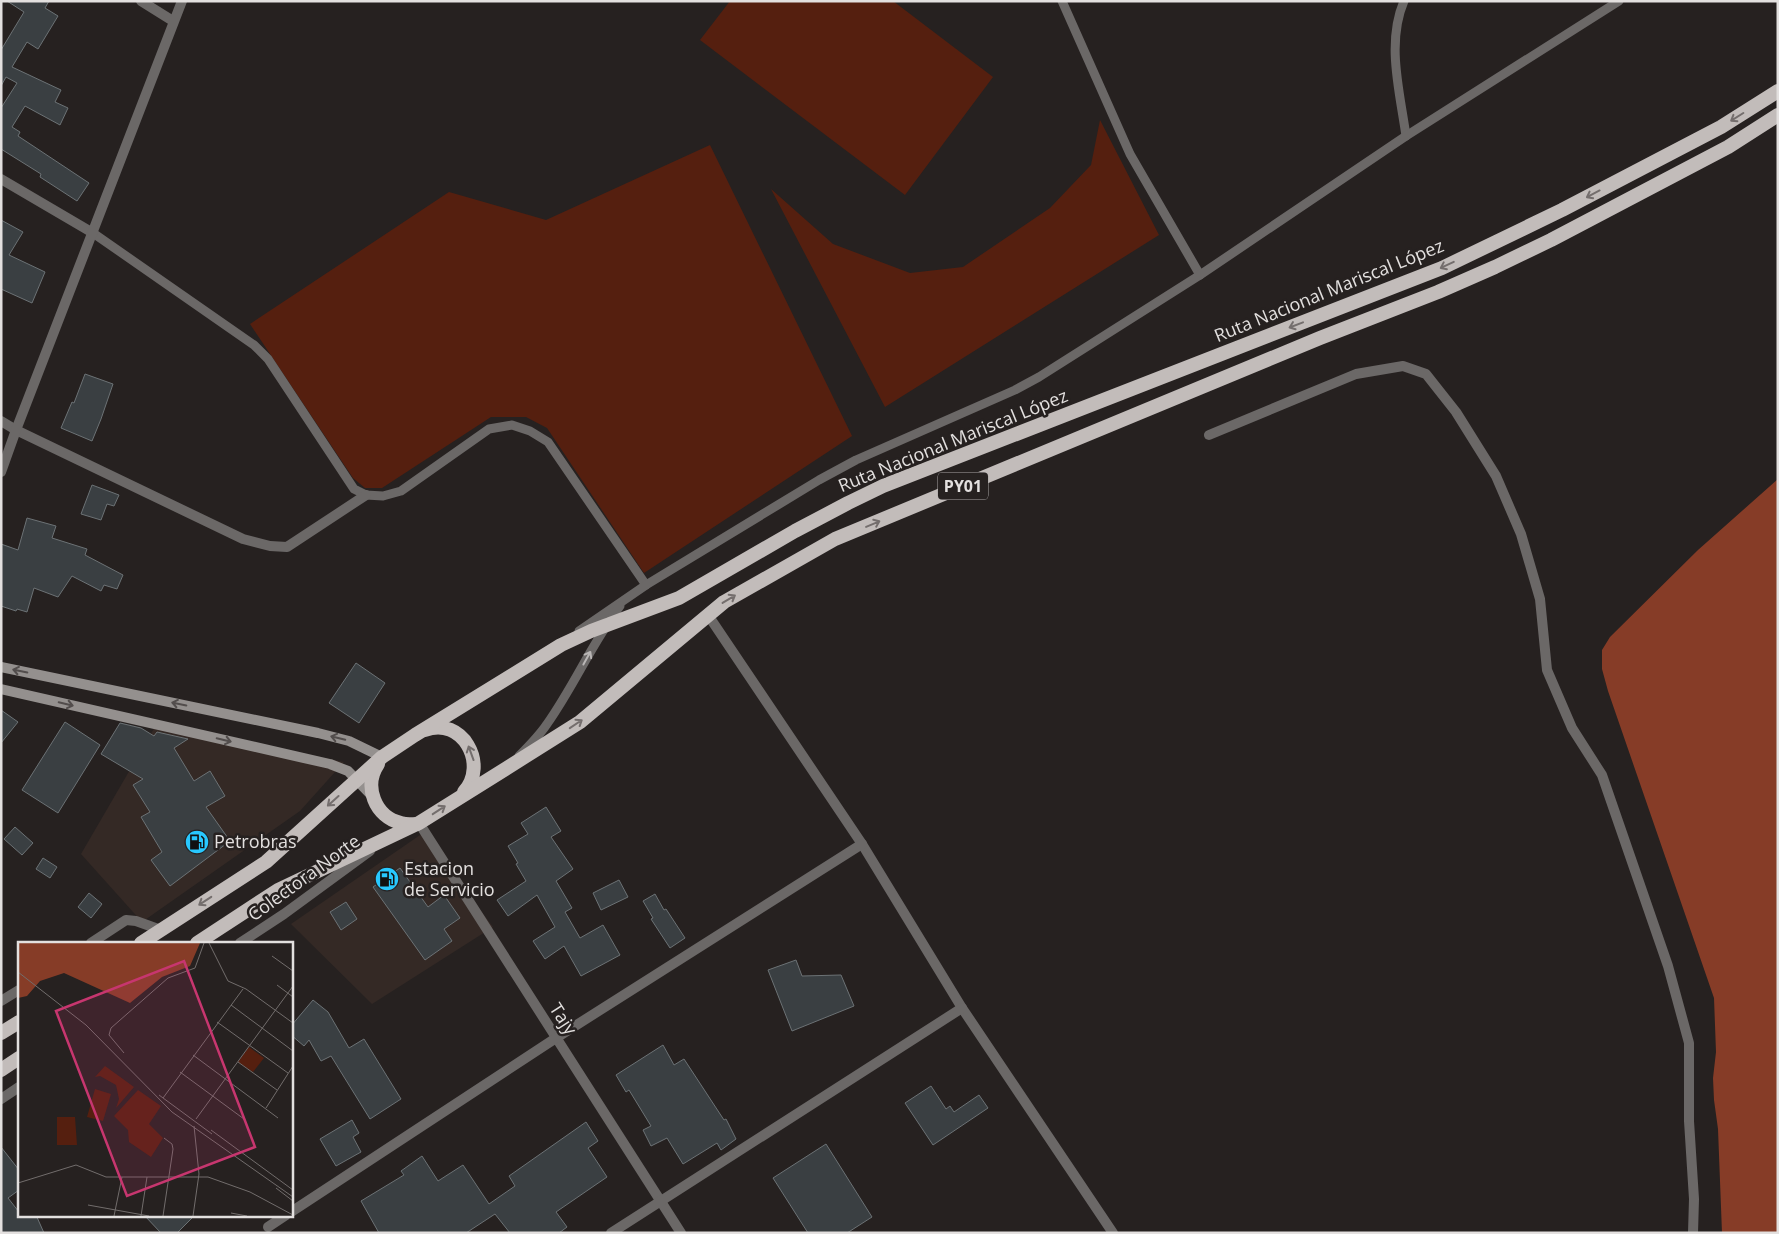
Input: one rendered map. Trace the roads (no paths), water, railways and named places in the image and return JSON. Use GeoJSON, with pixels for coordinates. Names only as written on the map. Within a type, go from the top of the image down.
{"type":"FeatureCollection","features":[{"type":"Feature","properties":{"kind":"highway","name":"Ruta Nacional Mariscal López"},"geometry":{"type":"LineString","coordinates":[[142,942],[266,862],[382,757],[414,735],[561,645],[679,598],[794,531],[883,486],[1442,268],[1562,210],[1722,127],[1778,91]]}},
{"type":"Feature","properties":{"kind":"highway","name":"PY01"},"geometry":{"type":"LineString","coordinates":[[199,942],[278,890],[419,824],[580,722],[724,602],[835,539],[1496,267],[1728,147],[1778,115]]}},
{"type":"Feature","properties":{"kind":"highway"},"geometry":{"type":"LineString","coordinates":[[414,735],[428,729],[443,728],[457,733],[468,743],[474,757],[475,771],[470,786],[460,797]]}},
{"type":"Feature","properties":{"kind":"highway"},"geometry":{"type":"LineString","coordinates":[[382,757],[373,772],[371,788],[375,804],[386,817],[402,824],[419,824]]}},
{"type":"Feature","properties":{"kind":"highway"},"geometry":{"type":"LineString","coordinates":[[1,1033],[18,1023]]}},
{"type":"Feature","properties":{"kind":"highway"},"geometry":{"type":"LineString","coordinates":[[1,1070],[18,1059]]}},
{"type":"Feature","properties":{"kind":"main road"},"geometry":{"type":"LineString","coordinates":[[1,667],[318,733],[349,741],[382,757]]}},
{"type":"Feature","properties":{"kind":"main road"},"geometry":{"type":"LineString","coordinates":[[1,689],[330,764],[348,771],[373,797]]}},
{"type":"Feature","properties":{"kind":"street"},"geometry":{"type":"LineString","coordinates":[[141,1],[173,22]]}},
{"type":"Feature","properties":{"kind":"street"},"geometry":{"type":"LineString","coordinates":[[1,472],[182,1]]}},
{"type":"Feature","properties":{"kind":"street"},"geometry":{"type":"LineString","coordinates":[[1,179],[93,233]]}},
{"type":"Feature","properties":{"kind":"street"},"geometry":{"type":"LineString","coordinates":[[1209,435],[1356,374],[1403,366],[1426,374],[1456,412],[1496,476],[1521,534],[1540,599],[1546,670],[1572,728],[1602,775],[1668,966],[1689,1043],[1689,1121],[1694,1199],[1693,1233]]}},
{"type":"Feature","properties":{"kind":"street"},"geometry":{"type":"LineString","coordinates":[[1,421],[16,430],[243,539],[270,546],[287,547],[366,495]]}},
{"type":"Feature","properties":{"kind":"street"},"geometry":{"type":"LineString","coordinates":[[708,615],[862,844],[962,1008],[1113,1233]]}},
{"type":"Feature","properties":{"kind":"street","name":"Tajy"},"geometry":{"type":"LineString","coordinates":[[419,824],[680,1233]]}},
{"type":"Feature","properties":{"kind":"street","name":"Colectora Norte"},"geometry":{"type":"LineString","coordinates":[[242,942],[284,914],[385,840]]}},
{"type":"Feature","properties":{"kind":"street"},"geometry":{"type":"LineString","coordinates":[[292,1211],[556,1038],[862,844]]}},
{"type":"Feature","properties":{"kind":"street"},"geometry":{"type":"LineString","coordinates":[[93,942],[126,920],[136,921],[160,930]]}},
{"type":"Feature","properties":{"kind":"street"},"geometry":{"type":"LineString","coordinates":[[1,1001],[18,991]]}},
{"type":"Feature","properties":{"kind":"street"},"geometry":{"type":"LineString","coordinates":[[611,1233],[962,1008]]}},
{"type":"Feature","properties":{"kind":"street"},"geometry":{"type":"LineString","coordinates":[[1,1099],[18,1088]]}},
{"type":"Feature","properties":{"kind":"street"},"geometry":{"type":"LineString","coordinates":[[268,1227],[284,1216]]}},
{"type":"Feature","properties":{"kind":"lane"},"geometry":{"type":"LineString","coordinates":[[1062,1],[1130,154],[1200,274]]}},
{"type":"Feature","properties":{"kind":"lane"},"geometry":{"type":"LineString","coordinates":[[1404,1],[1396,29],[1394,45],[1406,136]]}},
{"type":"Feature","properties":{"kind":"lane"},"geometry":{"type":"LineString","coordinates":[[561,645],[625,599],[819,480],[856,460],[1016,390],[1200,274],[1406,136],[1619,1]]}},
{"type":"Feature","properties":{"kind":"lane"},"geometry":{"type":"LineString","coordinates":[[93,233],[254,345],[268,359],[354,488],[366,495],[383,496],[401,491],[489,429],[512,425],[530,431],[548,442],[646,586]]}},
{"type":"Feature","properties":{"kind":"lane"},"geometry":{"type":"LineString","coordinates":[[507,768],[547,724],[566,695],[604,627],[625,599]]}},
{"type":"Feature","properties":{"kind":"place","name":"Petrobras"},"geometry":{"type":"Point","coordinates":[197,842]}},
{"type":"Feature","properties":{"kind":"place","name":"Estacion de Servicio"},"geometry":{"type":"Point","coordinates":[387,879]}}]}
